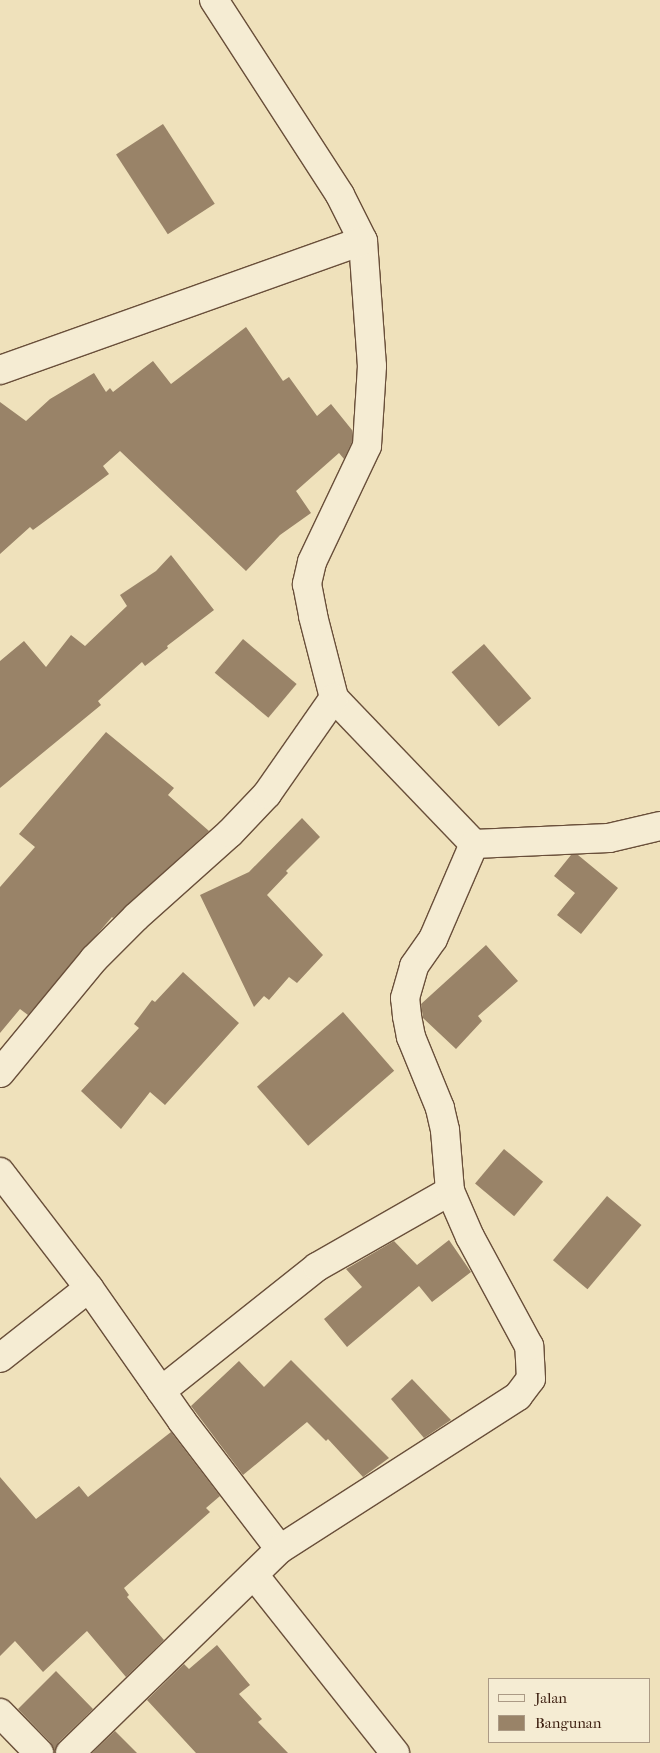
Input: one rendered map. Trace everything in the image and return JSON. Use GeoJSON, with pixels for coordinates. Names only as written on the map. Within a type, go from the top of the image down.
{"type":"FeatureCollection","features":[{"type":"Feature","properties":{"kind":"street"},"geometry":{"type":"LineString","coordinates":[[214,0],[340,195],[363,241],[372,366],[367,446],[312,562],[307,584],[313,616],[334,698],[474,844],[609,838],[660,826]]}},
{"type":"Feature","properties":{"kind":"street"},"geometry":{"type":"LineString","coordinates":[[0,370],[363,241]]}},
{"type":"Feature","properties":{"kind":"street"},"geometry":{"type":"LineString","coordinates":[[0,1074],[94,959],[136,917],[230,834],[267,794],[334,698]]}},
{"type":"Feature","properties":{"kind":"street"},"geometry":{"type":"LineString","coordinates":[[70,1753],[280,1549],[518,1396],[531,1379],[529,1346],[470,1237],[450,1191],[445,1130],[440,1108],[412,1037],[405,998],[414,966],[433,939],[474,844]]}},
{"type":"Feature","properties":{"kind":"street"},"geometry":{"type":"LineString","coordinates":[[0,1172],[89,1288],[161,1392],[280,1549]]}},
{"type":"Feature","properties":{"kind":"street"},"geometry":{"type":"LineString","coordinates":[[161,1392],[317,1267],[450,1191]]}},
{"type":"Feature","properties":{"kind":"street"},"geometry":{"type":"LineString","coordinates":[[0,1358],[89,1288]]}},
{"type":"Feature","properties":{"kind":"street"},"geometry":{"type":"LineString","coordinates":[[254,1575],[396,1753]]}},
{"type":"Feature","properties":{"kind":"street"},"geometry":{"type":"LineString","coordinates":[[0,1714],[39,1753]]}},
{"type":"Feature","properties":{"kind":"building"},"geometry":{"type":"Polygon","coordinates":[[[163,124],[215,204],[168,234],[116,154],[163,124]]]}},
{"type":"Feature","properties":{"kind":"building"},"geometry":{"type":"Polygon","coordinates":[[[246,327],[283,381],[289,377],[317,416],[331,404],[352,430],[352,442],[344,459],[339,453],[296,491],[311,513],[280,535],[246,571],[120,451],[103,466],[109,474],[33,530],[30,527],[0,554],[0,402],[26,421],[50,399],[94,373],[106,392],[110,388],[113,392],[153,361],[171,384],[246,327]]]}},
{"type":"Feature","properties":{"kind":"building"},"geometry":{"type":"Polygon","coordinates":[[[171,555],[214,610],[167,646],[168,648],[145,666],[142,662],[98,701],[101,705],[0,788],[0,661],[24,641],[46,667],[71,635],[85,646],[127,606],[120,595],[156,571],[171,555]]]}},
{"type":"Feature","properties":{"kind":"building"},"geometry":{"type":"Polygon","coordinates":[[[243,639],[297,684],[268,718],[215,673],[243,639]]]}},
{"type":"Feature","properties":{"kind":"building"},"geometry":{"type":"Polygon","coordinates":[[[484,644],[531,698],[499,727],[452,672],[484,644]]]}},
{"type":"Feature","properties":{"kind":"building"},"geometry":{"type":"Polygon","coordinates":[[[106,732],[174,788],[168,795],[209,831],[112,917],[28,1015],[20,1009],[0,1033],[0,887],[35,847],[19,834],[106,732]]]}},
{"type":"Feature","properties":{"kind":"building"},"geometry":{"type":"Polygon","coordinates":[[[302,818],[320,837],[286,871],[288,873],[267,895],[323,955],[297,983],[289,977],[269,1000],[264,996],[254,1007],[200,895],[249,872],[302,818]]]}},
{"type":"Feature","properties":{"kind":"building"},"geometry":{"type":"Polygon","coordinates":[[[571,855],[578,855],[618,888],[581,934],[557,915],[575,893],[554,876],[571,855]]]}},
{"type":"Feature","properties":{"kind":"building"},"geometry":{"type":"Polygon","coordinates":[[[486,945],[518,981],[478,1016],[482,1021],[456,1049],[423,1018],[421,1004],[486,945]]]}},
{"type":"Feature","properties":{"kind":"building"},"geometry":{"type":"Polygon","coordinates":[[[183,972],[239,1023],[165,1105],[150,1092],[121,1129],[81,1091],[139,1028],[134,1024],[152,1000],[155,1002],[183,972]]]}},
{"type":"Feature","properties":{"kind":"building"},"geometry":{"type":"Polygon","coordinates":[[[343,1012],[394,1071],[308,1146],[257,1087],[343,1012]]]}},
{"type":"Feature","properties":{"kind":"building"},"geometry":{"type":"Polygon","coordinates":[[[504,1149],[543,1182],[514,1216],[475,1183],[504,1149]]]}},
{"type":"Feature","properties":{"kind":"building"},"geometry":{"type":"Polygon","coordinates":[[[607,1196],[641,1225],[587,1289],[553,1260],[607,1196]]]}},
{"type":"Feature","properties":{"kind":"building"},"geometry":{"type":"Polygon","coordinates":[[[449,1240],[471,1272],[432,1302],[419,1286],[347,1347],[324,1319],[362,1287],[346,1269],[394,1241],[417,1265],[449,1240]]]}},
{"type":"Feature","properties":{"kind":"building"},"geometry":{"type":"Polygon","coordinates":[[[291,1360],[389,1458],[363,1477],[328,1439],[326,1441],[307,1422],[243,1475],[191,1406],[239,1361],[264,1387],[291,1360]]]}},
{"type":"Feature","properties":{"kind":"building"},"geometry":{"type":"Polygon","coordinates":[[[412,1379],[451,1420],[424,1438],[391,1399],[412,1379]]]}},
{"type":"Feature","properties":{"kind":"building"},"geometry":{"type":"Polygon","coordinates":[[[171,1432],[220,1496],[206,1508],[210,1512],[124,1588],[129,1595],[127,1597],[164,1640],[126,1677],[87,1631],[43,1672],[15,1641],[0,1656],[0,1477],[36,1519],[79,1486],[88,1497],[171,1432]]]}},
{"type":"Feature","properties":{"kind":"building"},"geometry":{"type":"Polygon","coordinates":[[[217,1645],[250,1685],[239,1694],[262,1719],[258,1722],[288,1753],[196,1753],[147,1700],[184,1664],[189,1669],[217,1645]]]}},
{"type":"Feature","properties":{"kind":"building"},"geometry":{"type":"Polygon","coordinates":[[[56,1671],[93,1709],[59,1742],[55,1752],[50,1742],[18,1709],[56,1671]]]}},
{"type":"Feature","properties":{"kind":"building"},"geometry":{"type":"Polygon","coordinates":[[[115,1731],[137,1753],[92,1753],[115,1731]]]}}]}
